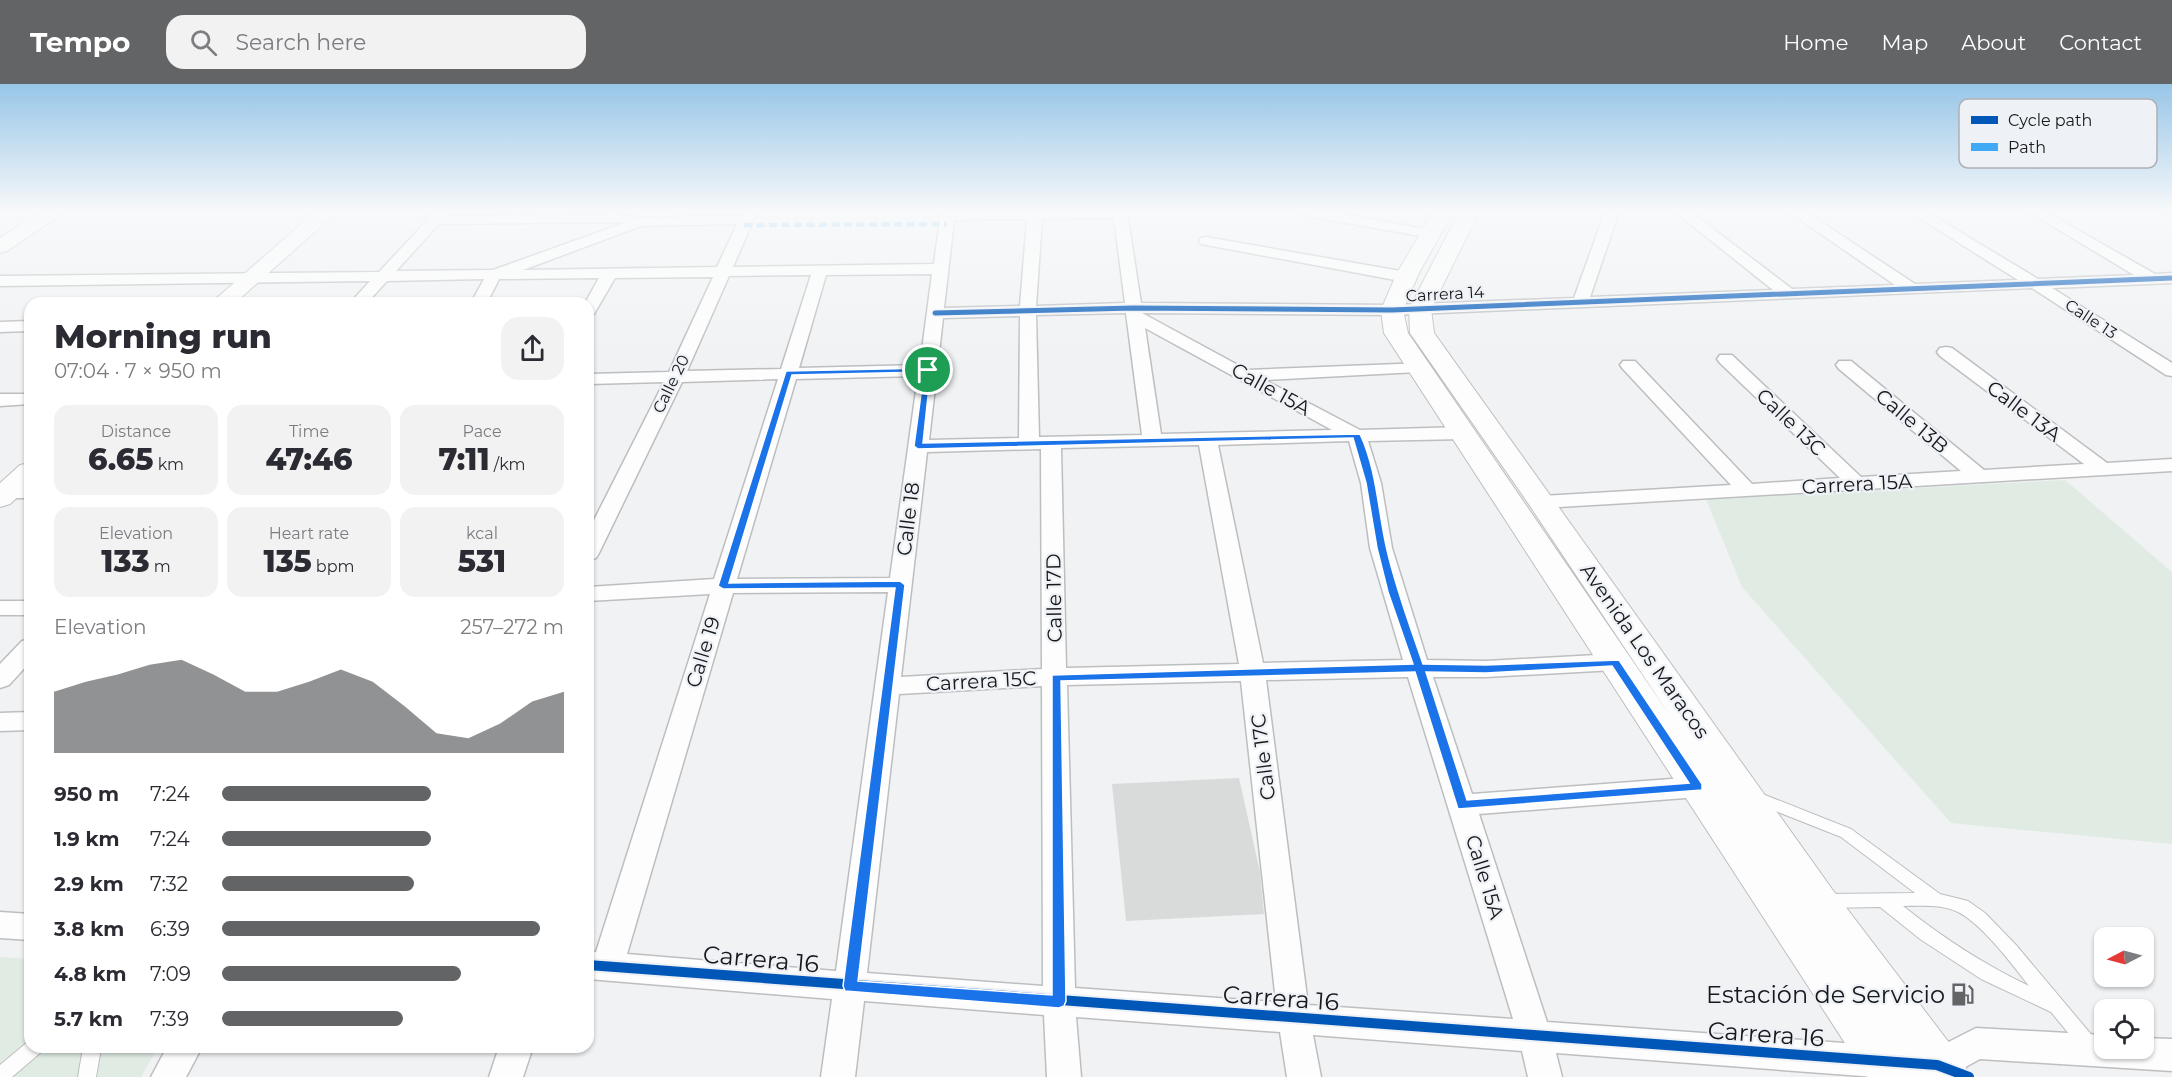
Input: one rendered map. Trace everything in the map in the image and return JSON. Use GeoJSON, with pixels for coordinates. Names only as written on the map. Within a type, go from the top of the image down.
{"type":"FeatureCollection","features":[{"type":"Feature","properties":{"kind":"street"},"geometry":{"type":"LineString","coordinates":[[229,297],[274,258]]}},
{"type":"Feature","properties":{"kind":"street"},"geometry":{"type":"LineString","coordinates":[[364,297],[399,258]]}},
{"type":"Feature","properties":{"kind":"street"},"geometry":{"type":"LineString","coordinates":[[482,297],[494,275],[540,258]]}},
{"type":"Feature","properties":{"kind":"street","name":"Calle 20"},"geometry":{"type":"LineString","coordinates":[[594,542],[676,376],[729,258]]}},
{"type":"Feature","properties":{"kind":"street","name":"Calle 18"},"geometry":{"type":"LineString","coordinates":[[838,1077],[942,258]]}},
{"type":"Feature","properties":{"kind":"street","name":"Calle 17D"},"geometry":{"type":"LineString","coordinates":[[1032,258],[1028,309],[1056,677],[1059,1001],[1064,1077]]}},
{"type":"Feature","properties":{"kind":"street"},"geometry":{"type":"LineString","coordinates":[[1126,258],[1152,441]]}},
{"type":"Feature","properties":{"kind":"street"},"geometry":{"type":"LineString","coordinates":[[1302,258],[1406,277]]}},
{"type":"Feature","properties":{"kind":"street"},"geometry":{"type":"LineString","coordinates":[[1406,309],[1406,277],[1417,258]]}},
{"type":"Feature","properties":{"kind":"street"},"geometry":{"type":"LineString","coordinates":[[1406,309],[1439,258]]}},
{"type":"Feature","properties":{"kind":"street"},"geometry":{"type":"LineString","coordinates":[[1581,301],[1596,258]]}},
{"type":"Feature","properties":{"kind":"street"},"geometry":{"type":"LineString","coordinates":[[1742,258],[1788,294]]}},
{"type":"Feature","properties":{"kind":"street"},"geometry":{"type":"LineString","coordinates":[[1866,258],[1912,289]]}},
{"type":"Feature","properties":{"kind":"street","name":"Calle 13"},"geometry":{"type":"LineString","coordinates":[[1994,258],[2172,370]]}},
{"type":"Feature","properties":{"kind":"street"},"geometry":{"type":"LineString","coordinates":[[2116,258],[2152,279]]}},
{"type":"Feature","properties":{"kind":"street"},"geometry":{"type":"LineString","coordinates":[[0,281],[941,269]]}},
{"type":"Feature","properties":{"kind":"street","name":"Calle 19"},"geometry":{"type":"LineString","coordinates":[[598,965],[723,586],[820,270]]}},
{"type":"Feature","properties":{"kind":"street"},"geometry":{"type":"LineString","coordinates":[[594,301],[610,273]]}},
{"type":"Feature","properties":{"kind":"street","name":"Carrera 14"},"geometry":{"type":"LineString","coordinates":[[935,313],[1028,309],[1134,312],[1406,309],[2172,278]]}},
{"type":"Feature","properties":{"kind":"street","name":"Avenida Los Maracos"},"geometry":{"type":"LineString","coordinates":[[1406,309],[1396,333],[1698,787],[1926,1072]]}},
{"type":"Feature","properties":{"kind":"street","name":"Avenida Los Maracos"},"geometry":{"type":"LineString","coordinates":[[1406,309],[1743,792],[1817,901],[1926,1072]]}},
{"type":"Feature","properties":{"kind":"street","name":"Calle 15A"},"geometry":{"type":"LineString","coordinates":[[1134,312],[1357,435],[1371,483],[1382,548],[1393,592],[1535,1036],[1545,1077]]}},
{"type":"Feature","properties":{"kind":"street"},"geometry":{"type":"LineString","coordinates":[[3,329],[24,327]]}},
{"type":"Feature","properties":{"kind":"street","name":"Calle 13A"},"geometry":{"type":"LineString","coordinates":[[1946,352],[2103,469]]}},
{"type":"Feature","properties":{"kind":"street","name":"Calle 13C"},"geometry":{"type":"LineString","coordinates":[[1726,359],[1857,484]]}},
{"type":"Feature","properties":{"kind":"street"},"geometry":{"type":"LineString","coordinates":[[1629,365],[1747,490]]}},
{"type":"Feature","properties":{"kind":"street","name":"Calle 13B"},"geometry":{"type":"LineString","coordinates":[[1845,365],[1979,477]]}},
{"type":"Feature","properties":{"kind":"street"},"geometry":{"type":"LineString","coordinates":[[1247,375],[1418,367]]}},
{"type":"Feature","properties":{"kind":"street"},"geometry":{"type":"LineString","coordinates":[[594,379],[928,370]]}},
{"type":"Feature","properties":{"kind":"street"},"geometry":{"type":"LineString","coordinates":[[0,400],[24,399]]}},
{"type":"Feature","properties":{"kind":"street"},"geometry":{"type":"LineString","coordinates":[[918,446],[1463,433]]}},
{"type":"Feature","properties":{"kind":"street","name":"Calle 17C"},"geometry":{"type":"LineString","coordinates":[[1207,438],[1253,674],[1294,1019],[1304,1077]]}},
{"type":"Feature","properties":{"kind":"street"},"geometry":{"type":"LineString","coordinates":[[2162,465],[2172,481]]}},
{"type":"Feature","properties":{"kind":"street","name":"Carrera 15A"},"geometry":{"type":"LineString","coordinates":[[1542,502],[2162,465]]}},
{"type":"Feature","properties":{"kind":"street"},"geometry":{"type":"LineString","coordinates":[[9,493],[24,477]]}},
{"type":"Feature","properties":{"kind":"street"},"geometry":{"type":"LineString","coordinates":[[594,594],[723,586],[900,585]]}},
{"type":"Feature","properties":{"kind":"street"},"geometry":{"type":"LineString","coordinates":[[0,608],[24,608]]}},
{"type":"Feature","properties":{"kind":"street"},"geometry":{"type":"LineString","coordinates":[[0,680],[24,654]]}},
{"type":"Feature","properties":{"kind":"street","name":"Carrera 15C"},"geometry":{"type":"LineString","coordinates":[[887,686],[1056,677],[1253,674],[1419,668],[1486,669],[1615,663]]}},
{"type":"Feature","properties":{"kind":"street"},"geometry":{"type":"LineString","coordinates":[[0,722],[24,721]]}},
{"type":"Feature","properties":{"kind":"street"},"geometry":{"type":"LineString","coordinates":[[1462,805],[1698,787]]}},
{"type":"Feature","properties":{"kind":"street"},"geometry":{"type":"LineString","coordinates":[[0,925],[24,927]]}},
{"type":"Feature","properties":{"kind":"street","name":"Carrera 16"},"geometry":{"type":"LineString","coordinates":[[598,965],[850,986],[1535,1036],[1926,1072]]}},
{"type":"Feature","properties":{"kind":"street"},"geometry":{"type":"LineString","coordinates":[[1926,1072],[1976,1043],[2172,1055]]}},
{"type":"Feature","properties":{"kind":"street"},"geometry":{"type":"LineString","coordinates":[[168,1077],[182,1053]]}},
{"type":"Feature","properties":{"kind":"street"},"geometry":{"type":"LineString","coordinates":[[506,1077],[514,1053]]}},
{"type":"Feature","properties":{"kind":"lane"},"geometry":{"type":"LineString","coordinates":[[1743,792],[1846,833],[1935,899]]}},
{"type":"Feature","properties":{"kind":"lane"},"geometry":{"type":"LineString","coordinates":[[1817,901],[1935,899],[1962,906],[1979,918],[2093,1050]]}},
{"type":"Feature","properties":{"kind":"lane"},"geometry":{"type":"LineString","coordinates":[[1882,900],[1926,934],[1987,974],[2057,1007]]}},
{"type":"Feature","properties":{"kind":"lane"},"geometry":{"type":"LineString","coordinates":[[0,1076],[27,1053]]}},
{"type":"Feature","properties":{"kind":"lane"},"geometry":{"type":"LineString","coordinates":[[87,1077],[91,1053]]}},
{"type":"Feature","properties":{"kind":"shaded area"},"geometry":{"type":"Polygon","coordinates":[[[2065,480],[2172,572],[2172,844],[1951,823],[1742,587],[1706,499],[2065,480]]]}},
{"type":"Feature","properties":{"kind":"shaded area"},"geometry":{"type":"Polygon","coordinates":[[[0,957],[24,959],[24,1053],[155,1053],[141,1077],[0,1077],[0,957]]]}},
{"type":"Feature","properties":{"kind":"building"},"geometry":{"type":"Polygon","coordinates":[[[1239,778],[1260,872],[1264,914],[1126,921],[1112,784],[1239,778]]]}},
{"type":"Feature","properties":{"kind":"cycle path"},"geometry":{"type":"LineString","coordinates":[[935,313],[1133,308],[1392,310],[2172,278]]}},
{"type":"Feature","properties":{"kind":"cycle path"},"geometry":{"type":"LineString","coordinates":[[594,965],[1937,1065],[1969,1077]]}},
{"type":"Feature","properties":{"kind":"place","name":"Estación de Servicio"},"geometry":{"type":"Point","coordinates":[1963,994]}},
{"type":"Feature","properties":{"kind":"route"},"geometry":{"type":"LineString","coordinates":[[928,370],[789,372],[723,586],[900,585],[850,986],[1059,1001],[1056,677],[1253,674],[1419,668],[1486,669],[1615,663],[1698,787],[1462,805],[1419,668],[1393,592],[1382,548],[1371,483],[1357,435],[918,446],[928,370]]}}]}
